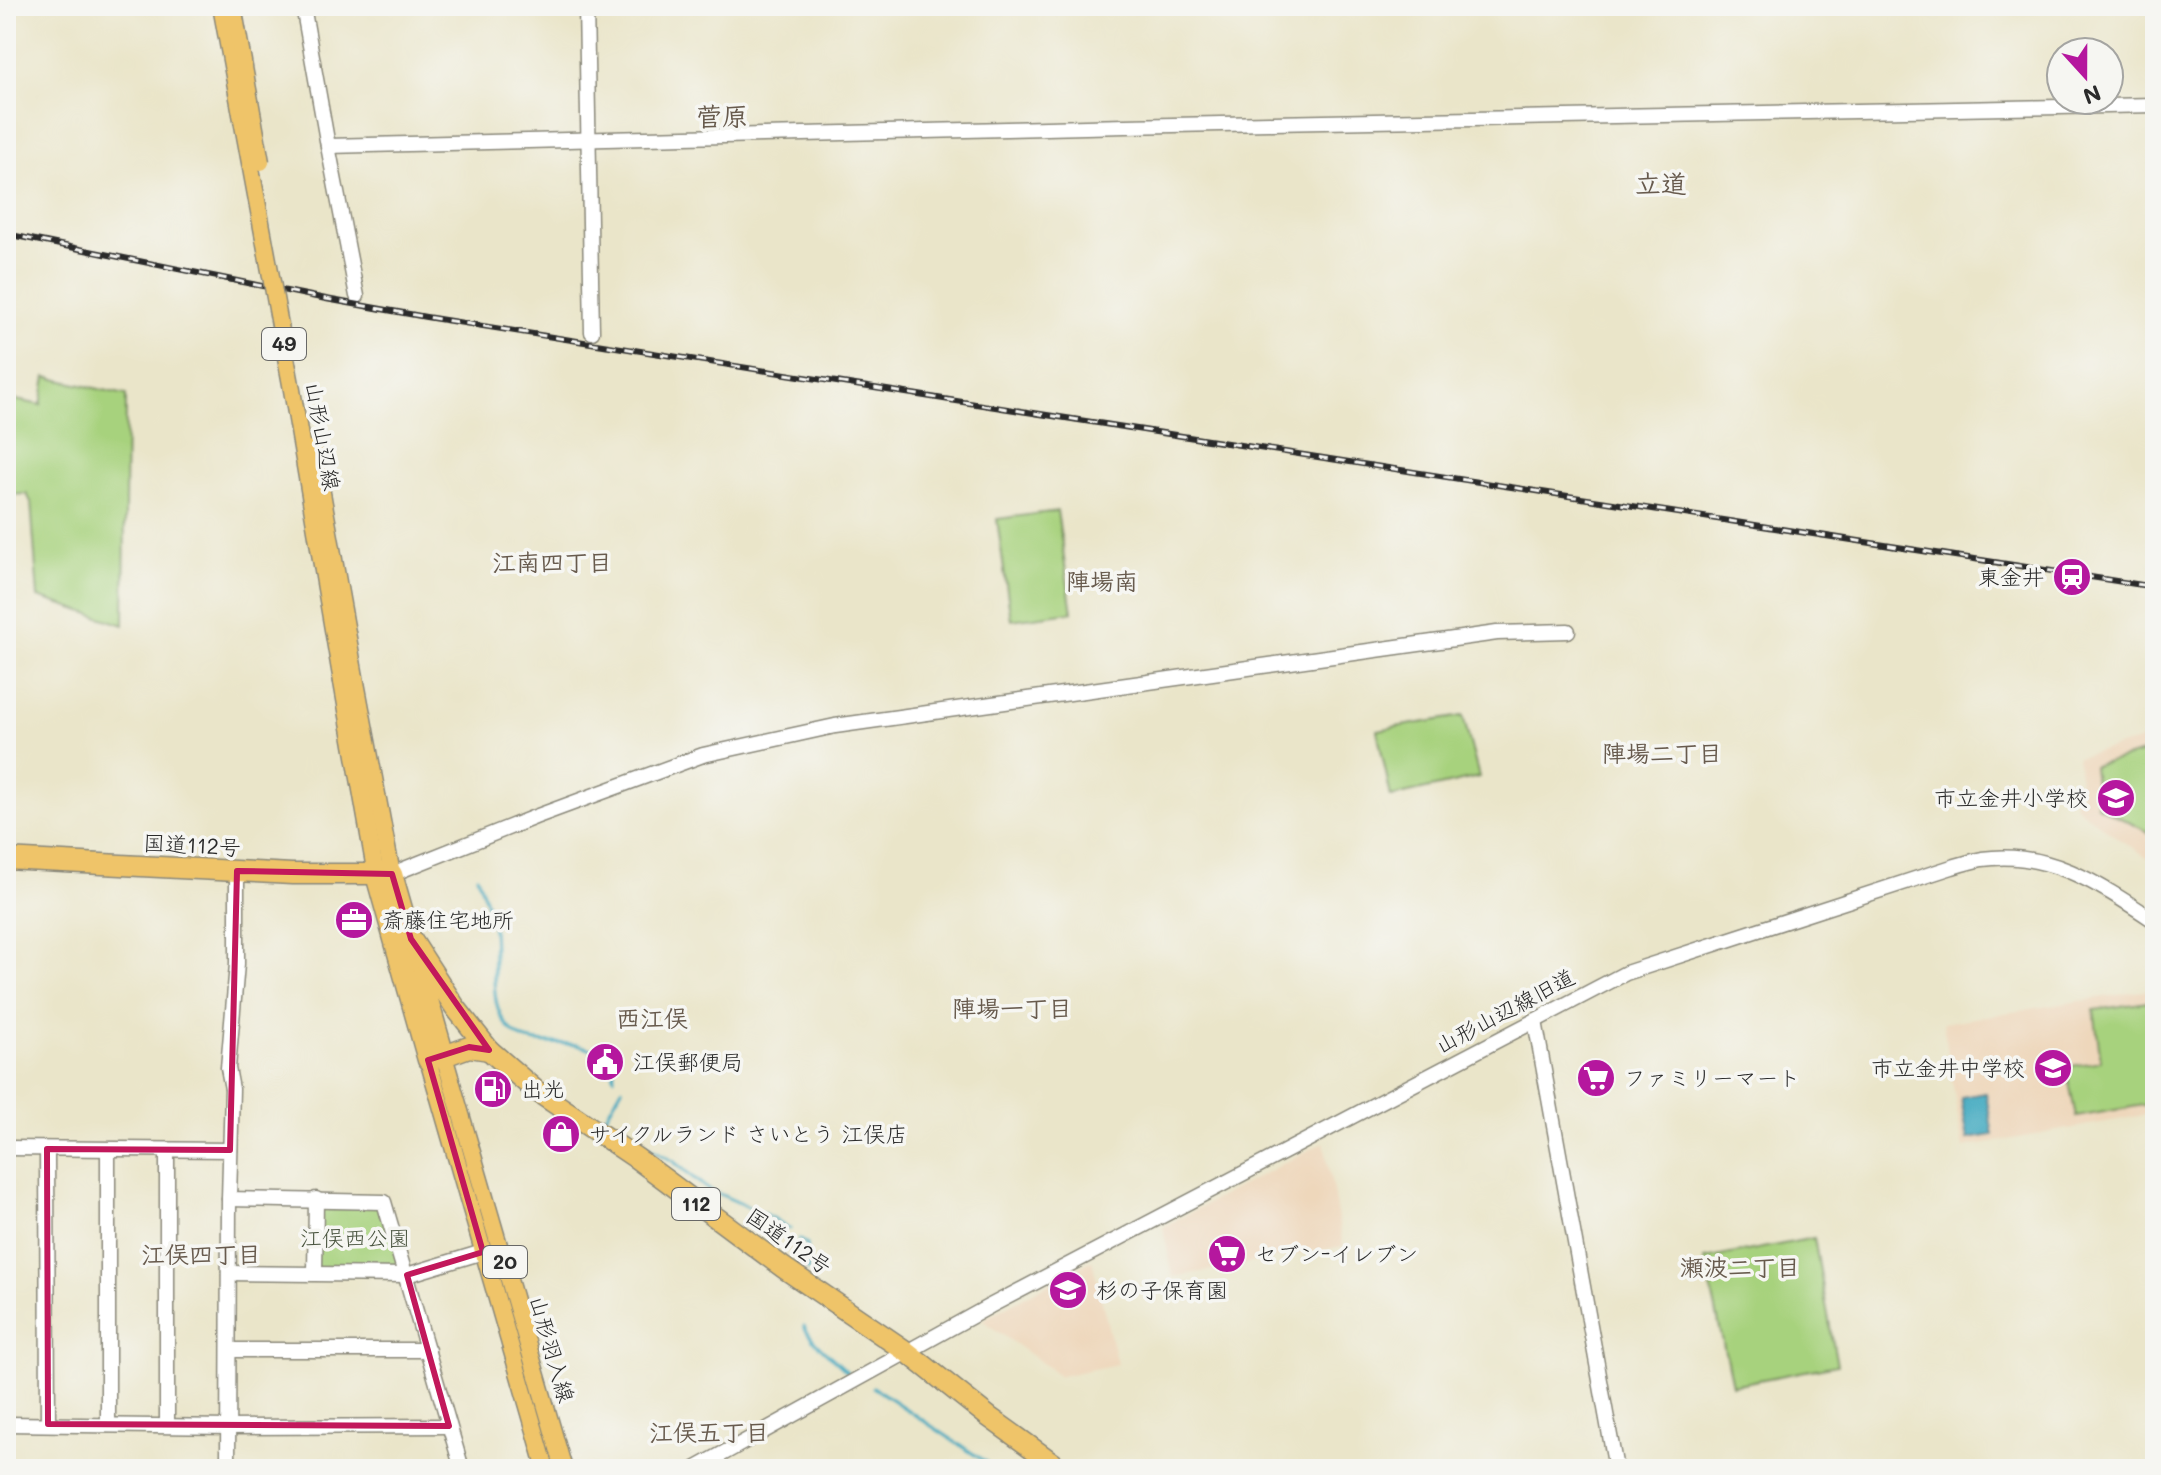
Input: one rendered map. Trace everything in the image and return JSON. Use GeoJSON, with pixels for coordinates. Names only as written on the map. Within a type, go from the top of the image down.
{"type":"FeatureCollection","features":[{"type":"Feature","properties":{"kind":"highway","name":"国道112号"},"geometry":{"type":"LineString","coordinates":[[6,859],[292,874],[384,874]]}},
{"type":"Feature","properties":{"kind":"highway"},"geometry":{"type":"LineString","coordinates":[[384,874],[411,939],[436,1058]]}},
{"type":"Feature","properties":{"kind":"highway"},"geometry":{"type":"LineString","coordinates":[[384,874],[436,1058]]}},
{"type":"Feature","properties":{"kind":"highway","name":"国道112号"},"geometry":{"type":"LineString","coordinates":[[411,939],[455,1007],[489,1050],[535,1090],[636,1158],[784,1268],[907,1352],[1061,1469]]}},
{"type":"Feature","properties":{"kind":"highway"},"geometry":{"type":"LineString","coordinates":[[436,1058],[469,1047],[489,1050]]}},
{"type":"Feature","properties":{"kind":"main road","name":"山形山辺線"},"geometry":{"type":"LineString","coordinates":[[221,6],[384,874]]}},
{"type":"Feature","properties":{"kind":"main road","name":"山形山辺線"},"geometry":{"type":"LineString","coordinates":[[233,6],[348,680]]}},
{"type":"Feature","properties":{"kind":"main road","name":"山形羽入線"},"geometry":{"type":"LineString","coordinates":[[436,1058],[483,1252],[546,1469]]}},
{"type":"Feature","properties":{"kind":"main road","name":"山形羽入線"},"geometry":{"type":"LineString","coordinates":[[436,1058],[564,1469]]}},
{"type":"Feature","properties":{"kind":"street"},"geometry":{"type":"LineString","coordinates":[[303,6],[357,296]]}},
{"type":"Feature","properties":{"kind":"street"},"geometry":{"type":"LineString","coordinates":[[586,6],[592,332]]}},
{"type":"Feature","properties":{"kind":"street"},"geometry":{"type":"LineString","coordinates":[[328,146],[2155,105]]}},
{"type":"Feature","properties":{"kind":"street"},"geometry":{"type":"LineString","coordinates":[[384,874],[703,755],[835,726],[1395,646],[1497,633],[1568,631]]}},
{"type":"Feature","properties":{"kind":"street","name":"山形山辺線旧道"},"geometry":{"type":"LineString","coordinates":[[695,1469],[1114,1240],[1626,973],[1982,859],[2023,859],[2083,875],[2155,921]]}},
{"type":"Feature","properties":{"kind":"street"},"geometry":{"type":"LineString","coordinates":[[228,1469],[232,1089],[228,1068],[237,964],[237,871]]}},
{"type":"Feature","properties":{"kind":"street"},"geometry":{"type":"LineString","coordinates":[[1535,1021],[1616,1469]]}},
{"type":"Feature","properties":{"kind":"street"},"geometry":{"type":"LineString","coordinates":[[6,1148],[230,1150]]}},
{"type":"Feature","properties":{"kind":"street"},"geometry":{"type":"LineString","coordinates":[[47,1149],[48,1424]]}},
{"type":"Feature","properties":{"kind":"street"},"geometry":{"type":"LineString","coordinates":[[108,1150],[108,1425]]}},
{"type":"Feature","properties":{"kind":"street"},"geometry":{"type":"LineString","coordinates":[[167,1150],[167,1425]]}},
{"type":"Feature","properties":{"kind":"street"},"geometry":{"type":"LineString","coordinates":[[229,1199],[384,1202],[462,1469]]}},
{"type":"Feature","properties":{"kind":"street"},"geometry":{"type":"LineString","coordinates":[[315,1273],[316,1199]]}},
{"type":"Feature","properties":{"kind":"street"},"geometry":{"type":"LineString","coordinates":[[229,1273],[407,1275],[483,1252]]}},
{"type":"Feature","properties":{"kind":"street"},"geometry":{"type":"LineString","coordinates":[[229,1350],[428,1350]]}},
{"type":"Feature","properties":{"kind":"street"},"geometry":{"type":"LineString","coordinates":[[6,1424],[449,1426]]}},
{"type":"Feature","properties":{"kind":"highlighted area"},"geometry":{"type":"Polygon","coordinates":[[[237,871],[392,874],[411,939],[489,1050],[469,1047],[428,1060],[483,1252],[407,1275],[449,1426],[48,1424],[47,1149],[230,1150],[237,871]]]}},
{"type":"Feature","properties":{"kind":"shaded area","name":"市立金井小学校"},"geometry":{"type":"Polygon","coordinates":[[[2155,737],[2155,862],[2119,839],[2074,803],[2081,792],[2077,757],[2155,737]]]}},
{"type":"Feature","properties":{"kind":"shaded area","name":"市立金井中学校"},"geometry":{"type":"Polygon","coordinates":[[[2155,989],[2155,1113],[1963,1148],[1943,1023],[2155,989]]]}},
{"type":"Feature","properties":{"kind":"shaded area"},"geometry":{"type":"Polygon","coordinates":[[[1324,1142],[1343,1246],[1173,1277],[1163,1227],[1324,1142]]]}},
{"type":"Feature","properties":{"kind":"shaded area","name":"杉の子保育園"},"geometry":{"type":"Polygon","coordinates":[[[1092,1260],[1117,1364],[1060,1376],[982,1320],[1092,1260]]]}},
{"type":"Feature","properties":{"kind":"green space"},"geometry":{"type":"Polygon","coordinates":[[[46,377],[126,395],[124,625],[38,597],[31,502],[27,494],[6,495],[6,398],[41,405],[46,377]]]}},
{"type":"Feature","properties":{"kind":"green space"},"geometry":{"type":"Polygon","coordinates":[[[1057,511],[1072,612],[1011,620],[997,519],[1057,511]]]}},
{"type":"Feature","properties":{"kind":"green space"},"geometry":{"type":"Polygon","coordinates":[[[1463,716],[1479,777],[1391,797],[1377,730],[1463,716]]]}},
{"type":"Feature","properties":{"kind":"green space"},"geometry":{"type":"Polygon","coordinates":[[[2155,750],[2155,834],[2152,834],[2097,806],[2093,766],[2155,750]]]}},
{"type":"Feature","properties":{"kind":"green space"},"geometry":{"type":"Polygon","coordinates":[[[2155,1001],[2155,1103],[2076,1117],[2066,1067],[2101,1061],[2094,1010],[2155,1001]]]}},
{"type":"Feature","properties":{"kind":"green space","name":"江俣西公園"},"geometry":{"type":"Polygon","coordinates":[[[316,1199],[384,1202],[407,1275],[315,1273],[316,1199]]]}},
{"type":"Feature","properties":{"kind":"green space"},"geometry":{"type":"Polygon","coordinates":[[[1814,1238],[1837,1365],[1732,1385],[1705,1259],[1814,1238]]]}},
{"type":"Feature","properties":{"kind":"water"},"geometry":{"type":"Polygon","coordinates":[[[1986,1093],[1993,1135],[1968,1139],[1961,1097],[1986,1093]]]}},
{"type":"Feature","properties":{"kind":"waterway"},"geometry":{"type":"LineString","coordinates":[[477,876],[492,923],[496,1002],[509,1029],[528,1040],[577,1045],[613,1055],[614,1077]]}},
{"type":"Feature","properties":{"kind":"waterway"},"geometry":{"type":"LineString","coordinates":[[622,1088],[603,1121],[673,1161],[706,1188],[773,1218],[790,1229]]}},
{"type":"Feature","properties":{"kind":"waterway"},"geometry":{"type":"LineString","coordinates":[[799,1239],[807,1244],[808,1270]]}},
{"type":"Feature","properties":{"kind":"waterway"},"geometry":{"type":"LineString","coordinates":[[804,1326],[819,1346],[850,1375]]}},
{"type":"Feature","properties":{"kind":"waterway"},"geometry":{"type":"LineString","coordinates":[[873,1387],[996,1469]]}},
{"type":"Feature","properties":{"kind":"railway"},"geometry":{"type":"LineString","coordinates":[[6,234],[426,317],[2155,587]]}},
{"type":"Feature","properties":{"kind":"place","name":"東金井"},"geometry":{"type":"Point","coordinates":[2072,577]}},
{"type":"Feature","properties":{"kind":"place","name":"市立金井小学校"},"geometry":{"type":"Point","coordinates":[2116,798]}},
{"type":"Feature","properties":{"kind":"place","name":"斎藤住宅地所"},"geometry":{"type":"Point","coordinates":[354,920]}},
{"type":"Feature","properties":{"kind":"place","name":"江俣郵便局"},"geometry":{"type":"Point","coordinates":[605,1062]}},
{"type":"Feature","properties":{"kind":"place","name":"市立金井中学校"},"geometry":{"type":"Point","coordinates":[2053,1068]}},
{"type":"Feature","properties":{"kind":"place","name":"ファミリーマート"},"geometry":{"type":"Point","coordinates":[1596,1078]}},
{"type":"Feature","properties":{"kind":"place","name":"出光"},"geometry":{"type":"Point","coordinates":[493,1089]}},
{"type":"Feature","properties":{"kind":"place","name":"サイクルランド さいとう 江俣店"},"geometry":{"type":"Point","coordinates":[561,1134]}},
{"type":"Feature","properties":{"kind":"place","name":"セブン-イレブン"},"geometry":{"type":"Point","coordinates":[1227,1254]}},
{"type":"Feature","properties":{"kind":"place","name":"杉の子保育園"},"geometry":{"type":"Point","coordinates":[1068,1290]}},
{"type":"Feature","properties":{"kind":"district","name":"菅原"},"geometry":{"type":"Point","coordinates":[722,117]}},
{"type":"Feature","properties":{"kind":"district","name":"立道"},"geometry":{"type":"Point","coordinates":[1661,184]}},
{"type":"Feature","properties":{"kind":"district","name":"江南四丁目"},"geometry":{"type":"Point","coordinates":[552,563]}},
{"type":"Feature","properties":{"kind":"district","name":"陣場南"},"geometry":{"type":"Point","coordinates":[1102,582]}},
{"type":"Feature","properties":{"kind":"district","name":"陣場二丁目"},"geometry":{"type":"Point","coordinates":[1662,754]}},
{"type":"Feature","properties":{"kind":"district","name":"陣場一丁目"},"geometry":{"type":"Point","coordinates":[1012,1009]}},
{"type":"Feature","properties":{"kind":"district","name":"西江俣"},"geometry":{"type":"Point","coordinates":[652,1019]}},
{"type":"Feature","properties":{"kind":"district","name":"江俣四丁目"},"geometry":{"type":"Point","coordinates":[201,1255]}},
{"type":"Feature","properties":{"kind":"district","name":"瀬波二丁目"},"geometry":{"type":"Point","coordinates":[1740,1268]}},
{"type":"Feature","properties":{"kind":"district","name":"江俣五丁目"},"geometry":{"type":"Point","coordinates":[709,1433]}}]}
